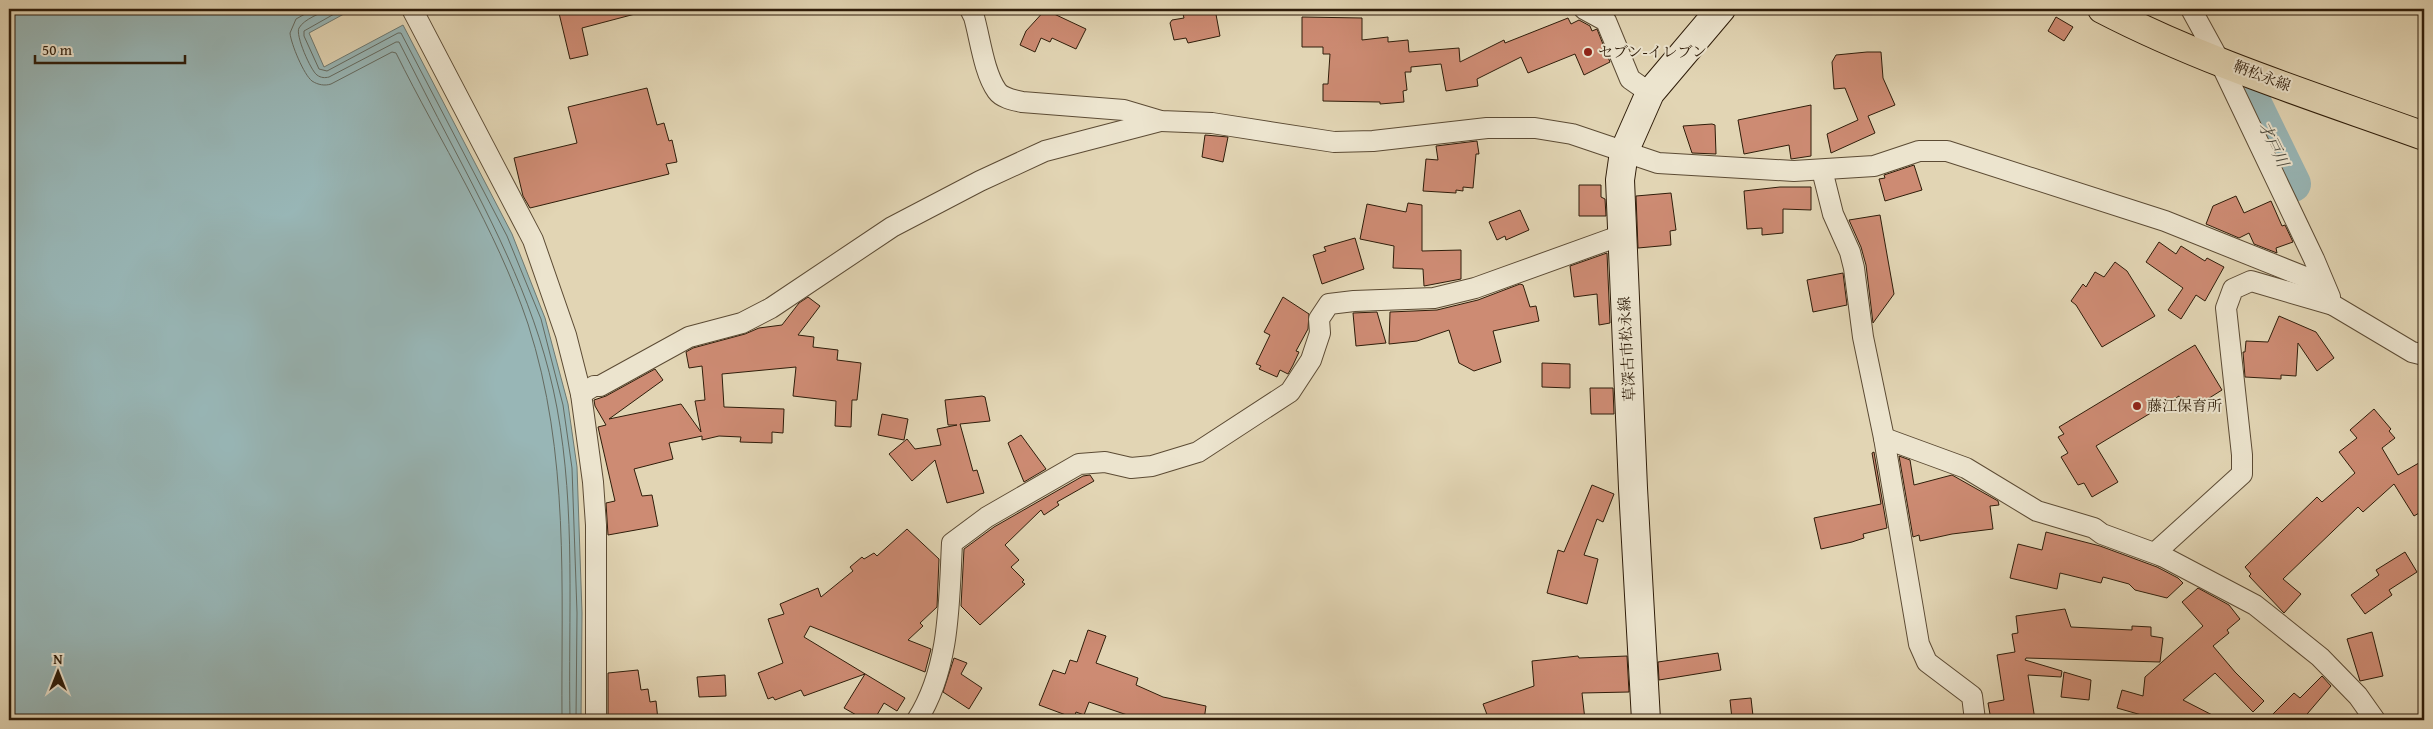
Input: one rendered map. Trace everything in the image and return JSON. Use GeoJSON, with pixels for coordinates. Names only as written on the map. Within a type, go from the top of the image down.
{"type":"FeatureCollection","features":[{"type":"Feature","properties":{"kind":"main road","name":"草深古市松永線"},"geometry":{"type":"LineString","coordinates":[[1646,720],[1620,180],[1624,152],[1650,93],[1721,9]]}},
{"type":"Feature","properties":{"kind":"main road","name":"鞆松永線"},"geometry":{"type":"LineString","coordinates":[[2102,9],[2135,26],[2219,60],[2424,136]]}},
{"type":"Feature","properties":{"kind":"street"},"geometry":{"type":"LineString","coordinates":[[412,9],[532,240],[566,336],[581,394],[593,482],[596,525],[596,720]]}},
{"type":"Feature","properties":{"kind":"street"},"geometry":{"type":"LineString","coordinates":[[970,9],[974,17],[989,74],[998,92],[1007,98],[1022,102],[1124,110],[1161,121],[1212,123],[1334,142],[1373,141],[1487,128],[1535,128],[1572,134],[1658,163],[1794,171],[1874,166],[1919,150],[1947,150],[2165,222],[2305,277],[2333,305]]}},
{"type":"Feature","properties":{"kind":"street"},"geometry":{"type":"LineString","coordinates":[[1584,9],[1606,21],[1630,79],[1650,93]]}},
{"type":"Feature","properties":{"kind":"street"},"geometry":{"type":"LineString","coordinates":[[2191,9],[2219,60],[2314,259],[2333,305]]}},
{"type":"Feature","properties":{"kind":"street"},"geometry":{"type":"LineString","coordinates":[[581,394],[594,386],[600,386],[689,338],[742,323],[771,308],[892,227],[980,181],[1046,150],[1161,121]]}},
{"type":"Feature","properties":{"kind":"street"},"geometry":{"type":"LineString","coordinates":[[1822,170],[1833,214],[1850,252],[1854,268],[1863,338],[1884,438],[1919,644],[1927,662],[1972,696],[1975,720]]}},
{"type":"Feature","properties":{"kind":"street"},"geometry":{"type":"LineString","coordinates":[[917,720],[930,700],[941,663],[948,612],[952,543],[988,517],[1079,464],[1105,462],[1131,468],[1152,466],[1198,452],[1290,392],[1311,360],[1320,333],[1319,319],[1329,304],[1354,301],[1434,298],[1475,288],[1622,235]]}},
{"type":"Feature","properties":{"kind":"street"},"geometry":{"type":"LineString","coordinates":[[2375,720],[2358,696],[2320,657],[2255,605],[2156,552],[2242,474],[2242,455],[2226,308],[2232,289],[2252,281],[2333,305],[2412,352],[2424,354]]}},
{"type":"Feature","properties":{"kind":"street"},"geometry":{"type":"LineString","coordinates":[[1884,438],[1966,468],[2037,511],[2094,528],[2102,534],[2162,556]]}},
{"type":"Feature","properties":{"kind":"water"},"geometry":{"type":"Polygon","coordinates":[[[9,9],[353,9],[309,33],[324,67],[403,25],[512,234],[545,318],[568,404],[577,467],[582,613],[581,720],[9,720],[9,9]]]}},
{"type":"Feature","properties":{"kind":"building"},"geometry":{"type":"Polygon","coordinates":[[[558,9],[635,9],[635,14],[582,28],[588,55],[570,59],[558,9]]]}},
{"type":"Feature","properties":{"kind":"building"},"geometry":{"type":"Polygon","coordinates":[[[1046,9],[1054,9],[1052,13],[1086,29],[1076,49],[1052,38],[1050,42],[1041,38],[1035,52],[1020,45],[1026,31],[1046,9]]]}},
{"type":"Feature","properties":{"kind":"building"},"geometry":{"type":"Polygon","coordinates":[[[1215,9],[1220,36],[1188,43],[1186,38],[1174,40],[1170,23],[1172,20],[1184,18],[1183,14],[1215,9]]]}},
{"type":"Feature","properties":{"kind":"building"},"geometry":{"type":"Polygon","coordinates":[[[1302,17],[1362,18],[1362,40],[1388,37],[1388,42],[1408,40],[1409,52],[1459,48],[1460,62],[1504,40],[1505,43],[1568,18],[1571,24],[1579,20],[1590,26],[1592,31],[1597,29],[1610,62],[1584,75],[1575,54],[1528,73],[1521,57],[1477,79],[1478,86],[1446,91],[1441,64],[1411,67],[1411,72],[1405,72],[1407,90],[1403,91],[1404,102],[1380,104],[1380,102],[1323,101],[1323,84],[1328,84],[1330,54],[1323,54],[1323,47],[1302,47],[1302,17]]]}},
{"type":"Feature","properties":{"kind":"building"},"geometry":{"type":"Polygon","coordinates":[[[2056,17],[2073,27],[2064,41],[2048,31],[2056,17]]]}},
{"type":"Feature","properties":{"kind":"building"},"geometry":{"type":"Polygon","coordinates":[[[1881,52],[1883,78],[1895,105],[1868,116],[1875,133],[1831,153],[1827,134],[1858,120],[1845,88],[1834,89],[1832,62],[1836,55],[1881,52]]]}},
{"type":"Feature","properties":{"kind":"building"},"geometry":{"type":"Polygon","coordinates":[[[647,88],[657,125],[664,123],[669,141],[672,140],[677,162],[666,164],[669,174],[530,208],[523,196],[514,158],[577,143],[568,107],[647,88]]]}},
{"type":"Feature","properties":{"kind":"building"},"geometry":{"type":"Polygon","coordinates":[[[1811,105],[1811,156],[1791,159],[1789,145],[1744,154],[1738,120],[1811,105]]]}},
{"type":"Feature","properties":{"kind":"building"},"geometry":{"type":"Polygon","coordinates":[[[1715,125],[1716,154],[1692,153],[1683,126],[1715,125]]]}},
{"type":"Feature","properties":{"kind":"building"},"geometry":{"type":"Polygon","coordinates":[[[1205,135],[1228,137],[1223,162],[1202,157],[1205,135]]]}},
{"type":"Feature","properties":{"kind":"building"},"geometry":{"type":"Polygon","coordinates":[[[1477,141],[1479,154],[1476,154],[1473,188],[1463,187],[1463,191],[1456,190],[1456,193],[1423,191],[1426,159],[1438,160],[1436,146],[1477,141]]]}},
{"type":"Feature","properties":{"kind":"building"},"geometry":{"type":"Polygon","coordinates":[[[1914,165],[1922,190],[1885,201],[1879,179],[1885,178],[1884,175],[1914,165]]]}},
{"type":"Feature","properties":{"kind":"building"},"geometry":{"type":"Polygon","coordinates":[[[1579,185],[1601,185],[1601,197],[1605,199],[1606,216],[1579,216],[1579,185]]]}},
{"type":"Feature","properties":{"kind":"building"},"geometry":{"type":"Polygon","coordinates":[[[1780,187],[1811,187],[1811,210],[1783,209],[1783,233],[1762,235],[1762,228],[1747,229],[1744,191],[1780,187]]]}},
{"type":"Feature","properties":{"kind":"building"},"geometry":{"type":"Polygon","coordinates":[[[1671,193],[1676,230],[1670,231],[1671,245],[1638,248],[1636,196],[1671,193]]]}},
{"type":"Feature","properties":{"kind":"building"},"geometry":{"type":"Polygon","coordinates":[[[2236,196],[2244,213],[2271,201],[2282,226],[2285,225],[2293,242],[2276,248],[2277,253],[2254,244],[2249,233],[2239,238],[2206,224],[2213,206],[2236,196]]]}},
{"type":"Feature","properties":{"kind":"building"},"geometry":{"type":"Polygon","coordinates":[[[1408,203],[1422,205],[1422,251],[1461,250],[1461,279],[1424,286],[1423,269],[1393,268],[1394,246],[1360,239],[1367,204],[1406,212],[1408,203]]]}},
{"type":"Feature","properties":{"kind":"building"},"geometry":{"type":"Polygon","coordinates":[[[1520,210],[1529,230],[1506,240],[1505,236],[1497,240],[1489,222],[1520,210]]]}},
{"type":"Feature","properties":{"kind":"building"},"geometry":{"type":"Polygon","coordinates":[[[1880,215],[1894,294],[1873,323],[1866,265],[1861,247],[1849,220],[1880,215]]]}},
{"type":"Feature","properties":{"kind":"building"},"geometry":{"type":"Polygon","coordinates":[[[1355,238],[1364,269],[1322,284],[1313,255],[1326,251],[1324,247],[1355,238]]]}},
{"type":"Feature","properties":{"kind":"building"},"geometry":{"type":"Polygon","coordinates":[[[2159,242],[2176,254],[2181,246],[2205,261],[2207,258],[2224,267],[2205,301],[2196,295],[2181,319],[2168,310],[2183,288],[2146,262],[2159,242]]]}},
{"type":"Feature","properties":{"kind":"building"},"geometry":{"type":"Polygon","coordinates":[[[1607,253],[1610,323],[1599,325],[1597,294],[1574,297],[1570,266],[1607,253]]]}},
{"type":"Feature","properties":{"kind":"building"},"geometry":{"type":"Polygon","coordinates":[[[2115,262],[2127,271],[2155,316],[2102,347],[2076,305],[2071,301],[2083,284],[2086,287],[2095,272],[2104,277],[2115,262]]]}},
{"type":"Feature","properties":{"kind":"building"},"geometry":{"type":"Polygon","coordinates":[[[1843,273],[1847,305],[1813,312],[1807,280],[1843,273]]]}},
{"type":"Feature","properties":{"kind":"building"},"geometry":{"type":"Polygon","coordinates":[[[1520,284],[1523,285],[1530,307],[1536,306],[1539,321],[1493,331],[1501,362],[1474,371],[1459,363],[1449,330],[1417,341],[1389,344],[1390,312],[1437,310],[1478,300],[1520,284]]]}},
{"type":"Feature","properties":{"kind":"building"},"geometry":{"type":"Polygon","coordinates":[[[808,297],[820,306],[798,335],[814,337],[813,347],[838,350],[837,360],[861,363],[857,400],[852,400],[851,427],[835,426],[836,401],[793,396],[796,367],[722,374],[724,407],[784,409],[783,433],[772,432],[772,443],[740,442],[741,437],[719,436],[702,440],[702,436],[669,443],[673,459],[634,469],[642,496],[652,495],[658,526],[608,535],[606,503],[615,501],[598,427],[606,425],[595,406],[594,400],[606,396],[655,369],[663,380],[609,419],[681,404],[701,432],[695,401],[705,400],[702,366],[689,368],[686,352],[693,348],[745,334],[759,328],[782,325],[799,303],[808,297]]]}},
{"type":"Feature","properties":{"kind":"building"},"geometry":{"type":"Polygon","coordinates":[[[1283,297],[1309,314],[1308,329],[1296,351],[1299,352],[1288,374],[1280,370],[1277,377],[1259,369],[1261,366],[1256,364],[1270,335],[1264,332],[1283,297]]]}},
{"type":"Feature","properties":{"kind":"building"},"geometry":{"type":"Polygon","coordinates":[[[1377,312],[1386,343],[1356,346],[1353,313],[1377,312]]]}},
{"type":"Feature","properties":{"kind":"building"},"geometry":{"type":"Polygon","coordinates":[[[2279,316],[2316,332],[2334,358],[2317,371],[2298,343],[2296,376],[2281,375],[2281,379],[2245,377],[2243,352],[2245,352],[2246,341],[2268,342],[2279,316]]]}},
{"type":"Feature","properties":{"kind":"building"},"geometry":{"type":"Polygon","coordinates":[[[2195,345],[2222,390],[2195,407],[2190,399],[2183,404],[2179,396],[2096,446],[2118,482],[2092,497],[2084,483],[2078,485],[2061,457],[2068,453],[2058,437],[2064,434],[2059,427],[2195,345]]]}},
{"type":"Feature","properties":{"kind":"building"},"geometry":{"type":"Polygon","coordinates":[[[1542,363],[1570,364],[1570,388],[1542,387],[1542,363]]]}},
{"type":"Feature","properties":{"kind":"building"},"geometry":{"type":"Polygon","coordinates":[[[1590,388],[1613,388],[1614,414],[1591,414],[1590,388]]]}},
{"type":"Feature","properties":{"kind":"building"},"geometry":{"type":"Polygon","coordinates":[[[985,397],[990,421],[960,424],[973,471],[977,470],[984,493],[947,503],[935,460],[912,481],[889,454],[907,439],[915,449],[941,445],[937,429],[957,425],[948,425],[945,400],[985,397]]]}},
{"type":"Feature","properties":{"kind":"building"},"geometry":{"type":"Polygon","coordinates":[[[2374,409],[2391,429],[2389,431],[2395,438],[2382,448],[2398,475],[2424,460],[2424,510],[2414,516],[2394,484],[2363,512],[2358,507],[2283,579],[2301,594],[2284,613],[2249,576],[2251,574],[2245,567],[2317,497],[2322,502],[2355,473],[2339,452],[2357,438],[2350,430],[2374,409]]]}},
{"type":"Feature","properties":{"kind":"building"},"geometry":{"type":"Polygon","coordinates":[[[882,414],[908,419],[904,440],[878,435],[882,414]]]}},
{"type":"Feature","properties":{"kind":"building"},"geometry":{"type":"Polygon","coordinates":[[[1021,435],[1046,469],[1024,482],[1008,443],[1021,435]]]}},
{"type":"Feature","properties":{"kind":"building"},"geometry":{"type":"Polygon","coordinates":[[[1874,452],[1887,528],[1863,534],[1864,538],[1852,542],[1821,549],[1814,518],[1881,504],[1872,453],[1874,452]]]}},
{"type":"Feature","properties":{"kind":"building"},"geometry":{"type":"Polygon","coordinates":[[[1899,456],[1910,460],[1914,485],[1952,475],[1998,501],[1999,505],[1990,506],[1993,529],[1952,534],[1920,541],[1919,535],[1913,537],[1899,456]]]}},
{"type":"Feature","properties":{"kind":"building"},"geometry":{"type":"Polygon","coordinates":[[[1090,475],[1094,481],[1057,502],[1059,505],[1044,515],[1041,510],[1005,545],[1019,560],[1011,567],[1024,580],[1022,582],[1025,584],[980,625],[961,606],[964,549],[994,527],[1083,476],[1090,475]]]}},
{"type":"Feature","properties":{"kind":"building"},"geometry":{"type":"Polygon","coordinates":[[[1592,485],[1614,494],[1603,522],[1597,519],[1584,555],[1598,559],[1587,604],[1547,593],[1558,550],[1564,552],[1592,485]]]}},
{"type":"Feature","properties":{"kind":"building"},"geometry":{"type":"Polygon","coordinates":[[[907,529],[939,559],[937,607],[920,623],[923,626],[908,640],[931,649],[925,672],[810,626],[804,637],[905,698],[897,711],[884,703],[874,720],[865,720],[844,708],[865,674],[804,696],[801,690],[775,700],[773,697],[768,699],[758,673],[783,663],[768,619],[784,614],[780,604],[818,588],[821,597],[853,571],[850,567],[862,557],[864,559],[874,553],[877,556],[907,529]]]}},
{"type":"Feature","properties":{"kind":"building"},"geometry":{"type":"Polygon","coordinates":[[[2046,532],[2100,546],[2157,567],[2178,578],[2183,583],[2167,598],[2135,590],[2129,584],[2103,577],[2101,583],[2060,573],[2057,589],[2010,578],[2018,544],[2042,550],[2046,532]]]}},
{"type":"Feature","properties":{"kind":"building"},"geometry":{"type":"Polygon","coordinates":[[[2405,552],[2417,572],[2389,590],[2392,595],[2365,614],[2351,595],[2379,575],[2376,570],[2405,552]]]}},
{"type":"Feature","properties":{"kind":"building"},"geometry":{"type":"Polygon","coordinates":[[[2198,588],[2229,605],[2240,619],[2227,630],[2229,633],[2213,646],[2235,672],[2264,701],[2253,712],[2215,673],[2183,700],[2222,720],[2159,720],[2117,708],[2122,690],[2143,696],[2145,677],[2203,626],[2182,602],[2198,588]]]}},
{"type":"Feature","properties":{"kind":"building"},"geometry":{"type":"Polygon","coordinates":[[[2065,609],[2071,627],[2132,630],[2132,626],[2151,627],[2151,636],[2163,638],[2160,662],[2026,658],[2025,660],[2062,671],[2061,677],[2028,675],[2035,720],[1991,720],[1988,703],[2004,700],[1997,655],[2015,652],[2012,634],[2018,633],[2016,616],[2065,609]]]}},
{"type":"Feature","properties":{"kind":"building"},"geometry":{"type":"Polygon","coordinates":[[[1088,630],[1106,636],[1096,663],[1138,678],[1136,685],[1163,697],[1206,706],[1204,720],[1142,720],[1089,702],[1084,715],[1076,712],[1074,718],[1039,705],[1053,670],[1065,674],[1070,660],[1077,662],[1088,630]]]}},
{"type":"Feature","properties":{"kind":"building"},"geometry":{"type":"Polygon","coordinates":[[[2372,632],[2383,676],[2360,681],[2347,639],[2372,632]]]}},
{"type":"Feature","properties":{"kind":"building"},"geometry":{"type":"Polygon","coordinates":[[[1718,653],[1721,670],[1659,680],[1658,662],[1718,653]]]}},
{"type":"Feature","properties":{"kind":"building"},"geometry":{"type":"Polygon","coordinates":[[[1578,656],[1579,658],[1627,656],[1629,692],[1582,693],[1585,720],[1489,720],[1483,704],[1534,686],[1532,661],[1578,656]]]}},
{"type":"Feature","properties":{"kind":"building"},"geometry":{"type":"Polygon","coordinates":[[[954,658],[967,663],[961,674],[982,688],[969,709],[943,692],[954,658]]]}},
{"type":"Feature","properties":{"kind":"building"},"geometry":{"type":"Polygon","coordinates":[[[638,670],[641,690],[648,689],[650,702],[656,701],[658,720],[608,720],[608,673],[638,670]]]}},
{"type":"Feature","properties":{"kind":"building"},"geometry":{"type":"Polygon","coordinates":[[[2064,672],[2091,680],[2089,700],[2061,697],[2064,672]]]}},
{"type":"Feature","properties":{"kind":"building"},"geometry":{"type":"Polygon","coordinates":[[[725,675],[726,696],[699,697],[697,677],[725,675]]]}},
{"type":"Feature","properties":{"kind":"building"},"geometry":{"type":"Polygon","coordinates":[[[2322,676],[2331,686],[2302,720],[2267,720],[2294,693],[2300,698],[2322,676]]]}},
{"type":"Feature","properties":{"kind":"building"},"geometry":{"type":"Polygon","coordinates":[[[1751,698],[1753,716],[1732,719],[1730,700],[1751,698]]]}},
{"type":"Feature","properties":{"kind":"waterway","name":"才戸川"},"geometry":{"type":"LineString","coordinates":[[2254,104],[2293,184]]}},
{"type":"Feature","properties":{"kind":"place","name":"セブン-イレブン"},"geometry":{"type":"Point","coordinates":[1588,52]}},
{"type":"Feature","properties":{"kind":"place","name":"藤江保育所"},"geometry":{"type":"Point","coordinates":[2137,406]}}]}
